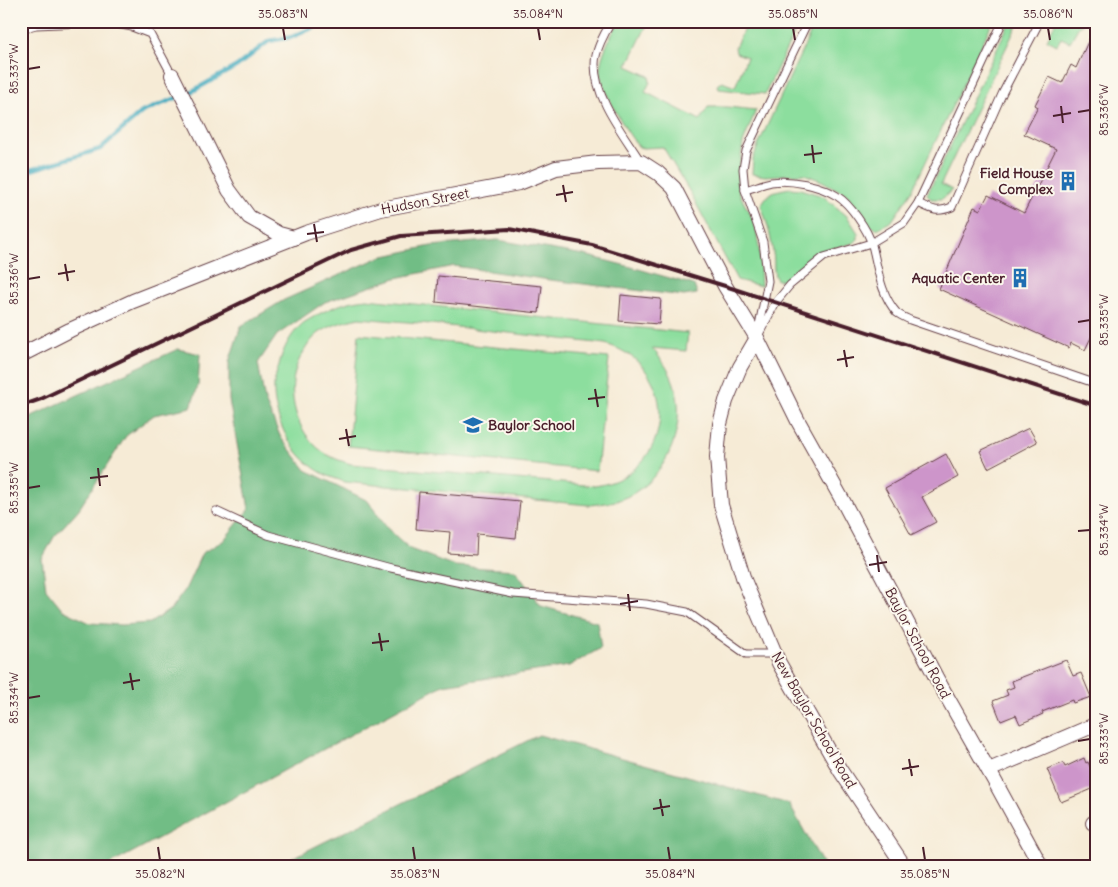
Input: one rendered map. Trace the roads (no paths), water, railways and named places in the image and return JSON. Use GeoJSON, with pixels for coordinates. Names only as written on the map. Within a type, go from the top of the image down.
{"type":"FeatureCollection","features":[{"type":"Feature","properties":{"kind":"street"},"geometry":{"type":"LineString","coordinates":[[172,75],[229,190],[249,217],[279,234],[294,238]]}},
{"type":"Feature","properties":{"kind":"street","name":"Hudson Street"},"geometry":{"type":"LineString","coordinates":[[21,356],[70,330],[133,301],[306,233],[381,209],[519,182],[556,168],[641,162]]}},
{"type":"Feature","properties":{"kind":"street"},"geometry":{"type":"LineString","coordinates":[[641,162],[658,173],[674,188],[725,286],[757,338]]}},
{"type":"Feature","properties":{"kind":"street","name":"New Baylor School Road"},"geometry":{"type":"LineString","coordinates":[[757,338],[740,367],[726,401],[720,424],[717,457],[721,505],[744,580],[779,663],[840,770],[904,866]]}},
{"type":"Feature","properties":{"kind":"street","name":"Baylor School Road"},"geometry":{"type":"LineString","coordinates":[[757,338],[798,421],[844,503],[938,681],[1041,866]]}},
{"type":"Feature","properties":{"kind":"street"},"geometry":{"type":"LineString","coordinates":[[989,770],[1097,724]]}},
{"type":"Feature","properties":{"kind":"lane"},"geometry":{"type":"LineString","coordinates":[[612,21],[600,44],[595,62],[597,81],[612,118],[641,162]]}},
{"type":"Feature","properties":{"kind":"lane"},"geometry":{"type":"LineString","coordinates":[[757,338],[768,281],[764,242],[745,190],[743,169],[746,151],[808,21]]}},
{"type":"Feature","properties":{"kind":"lane"},"geometry":{"type":"LineString","coordinates":[[757,338],[776,302],[790,285],[824,257],[871,243],[904,223],[918,203],[1003,21]]}},
{"type":"Feature","properties":{"kind":"lane"},"geometry":{"type":"LineString","coordinates":[[918,203],[930,209],[942,211],[952,207],[1004,92],[1040,21]]}},
{"type":"Feature","properties":{"kind":"lane"},"geometry":{"type":"LineString","coordinates":[[21,29],[36,25],[106,22],[132,27],[150,34],[172,75]]}},
{"type":"Feature","properties":{"kind":"lane"},"geometry":{"type":"LineString","coordinates":[[745,190],[770,182],[791,181],[812,185],[837,196],[850,207],[871,243],[879,280],[898,313],[910,320],[1097,384]]}},
{"type":"Feature","properties":{"kind":"lane"},"geometry":{"type":"LineString","coordinates":[[216,511],[268,535],[391,568],[513,594],[646,604],[687,612],[746,654],[775,654]]}},
{"type":"Feature","properties":{"kind":"waterway"},"geometry":{"type":"LineString","coordinates":[[21,173],[100,149],[142,112],[191,92],[237,66],[269,41],[292,37],[328,21]]}},
{"type":"Feature","properties":{"kind":"railway"},"geometry":{"type":"LineString","coordinates":[[21,406],[41,399],[351,250],[401,236],[509,229],[592,245],[1097,406]]}},
{"type":"Feature","properties":{"kind":"place","name":"Field House Complex"},"geometry":{"type":"Point","coordinates":[1068,181]}},
{"type":"Feature","properties":{"kind":"place","name":"Aquatic Center"},"geometry":{"type":"Point","coordinates":[1020,278]}},
{"type":"Feature","properties":{"kind":"place","name":"Baylor School"},"geometry":{"type":"Point","coordinates":[473,425]}}]}
